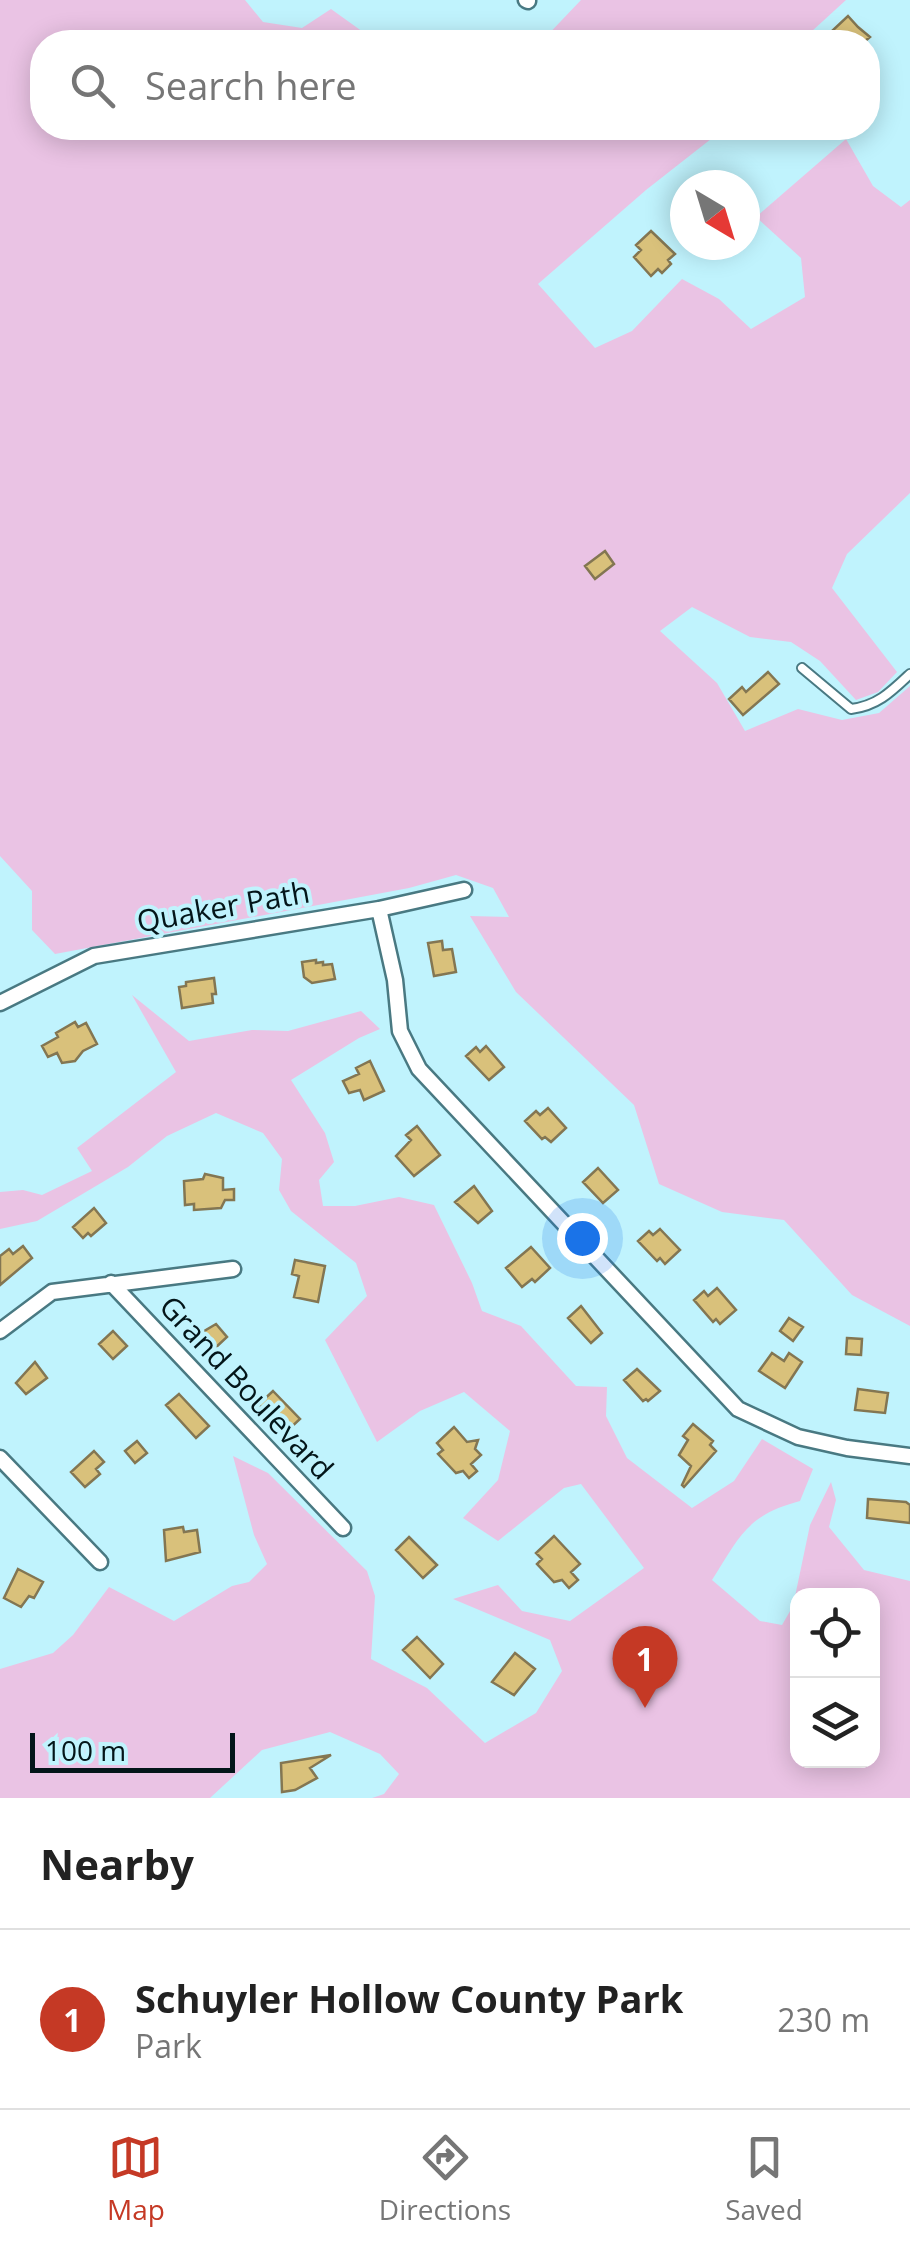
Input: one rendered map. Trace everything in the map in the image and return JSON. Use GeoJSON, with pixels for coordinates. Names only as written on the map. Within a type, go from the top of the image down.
{"type":"FeatureCollection","features":[{"type":"Feature","properties":{"kind":"street","name":"Quaker Path"},"geometry":{"type":"LineString","coordinates":[[0,1003],[94,956],[464,890]]}},
{"type":"Feature","properties":{"kind":"street"},"geometry":{"type":"LineString","coordinates":[[379,908],[395,980],[400,1031],[419,1069],[738,1409],[798,1437],[910,1456]]}},
{"type":"Feature","properties":{"kind":"street"},"geometry":{"type":"LineString","coordinates":[[0,1331],[52,1292],[233,1270]]}},
{"type":"Feature","properties":{"kind":"street","name":"Grand Boulevard"},"geometry":{"type":"LineString","coordinates":[[111,1284],[343,1528]]}},
{"type":"Feature","properties":{"kind":"street"},"geometry":{"type":"LineString","coordinates":[[0,1458],[100,1562]]}},
{"type":"Feature","properties":{"kind":"lane"},"geometry":{"type":"LineString","coordinates":[[802,668],[850,709],[868,707],[884,698],[910,674]]}},
{"type":"Feature","properties":{"kind":"shaded area"},"geometry":{"type":"Polygon","coordinates":[[[0,0],[245,0],[263,22],[302,28],[331,9],[360,30],[30,30],[30,140],[710,140],[538,284],[595,348],[632,331],[682,279],[719,299],[751,329],[805,297],[801,258],[760,221],[760,214],[845,140],[873,186],[901,207],[910,200],[910,493],[847,554],[832,588],[897,672],[878,692],[856,700],[820,661],[791,642],[750,637],[692,607],[660,631],[717,683],[745,731],[798,709],[842,720],[879,713],[910,686],[910,1326],[852,1295],[784,1220],[722,1212],[659,1184],[634,1105],[516,992],[470,916],[509,917],[493,888],[456,875],[409,888],[55,954],[32,930],[32,891],[0,856],[0,0]]]}},
{"type":"Feature","properties":{"kind":"shaded area"},"geometry":{"type":"Polygon","coordinates":[[[581,0],[846,0],[813,30],[552,30],[581,0]]]}},
{"type":"Feature","properties":{"kind":"shaded area"},"geometry":{"type":"Polygon","coordinates":[[[132,995],[189,1041],[252,1030],[288,1031],[361,1011],[380,1029],[291,1080],[325,1133],[334,1162],[319,1180],[323,1206],[355,1206],[399,1197],[434,1205],[482,1311],[521,1326],[576,1386],[607,1387],[606,1416],[627,1458],[692,1508],[734,1481],[762,1439],[813,1469],[800,1501],[768,1513],[747,1529],[712,1580],[760,1621],[782,1625],[790,1611],[790,1768],[880,1768],[880,1588],[797,1588],[810,1525],[831,1482],[836,1500],[829,1527],[864,1570],[910,1581],[910,1798],[372,1798],[384,1794],[399,1774],[380,1754],[330,1732],[262,1750],[210,1798],[0,1798],[0,1669],[53,1653],[73,1635],[109,1587],[174,1621],[232,1586],[249,1582],[267,1564],[254,1535],[233,1456],[268,1473],[367,1571],[375,1596],[371,1659],[427,1688],[485,1743],[536,1713],[562,1671],[550,1640],[453,1599],[498,1585],[522,1611],[570,1621],[644,1568],[581,1484],[564,1488],[498,1541],[463,1518],[498,1480],[510,1431],[464,1392],[420,1411],[377,1442],[325,1340],[367,1296],[356,1263],[291,1211],[279,1190],[282,1159],[263,1133],[216,1113],[167,1136],[128,1167],[37,1221],[0,1229],[0,1192],[23,1190],[42,1195],[92,1171],[77,1148],[176,1072],[132,995]]]}},
{"type":"Feature","properties":{"kind":"building"},"geometry":{"type":"Polygon","coordinates":[[[848,16],[862,30],[833,30],[848,16]]]}},
{"type":"Feature","properties":{"kind":"building"},"geometry":{"type":"Polygon","coordinates":[[[651,231],[670,249],[671,264],[662,273],[658,269],[651,276],[634,257],[641,250],[636,245],[651,231]]]}},
{"type":"Feature","properties":{"kind":"building"},"geometry":{"type":"Polygon","coordinates":[[[605,551],[614,564],[595,579],[585,566],[605,551]]]}},
{"type":"Feature","properties":{"kind":"building"},"geometry":{"type":"Polygon","coordinates":[[[768,672],[779,684],[743,715],[729,699],[742,687],[746,692],[768,672]]]}},
{"type":"Feature","properties":{"kind":"building"},"geometry":{"type":"Polygon","coordinates":[[[442,941],[443,950],[452,949],[456,972],[434,976],[428,943],[442,941]]]}},
{"type":"Feature","properties":{"kind":"building"},"geometry":{"type":"Polygon","coordinates":[[[316,960],[323,965],[332,964],[335,979],[312,983],[304,977],[302,962],[316,960]]]}},
{"type":"Feature","properties":{"kind":"building"},"geometry":{"type":"Polygon","coordinates":[[[214,978],[213,1003],[182,1008],[179,987],[186,986],[186,982],[214,978]]]}},
{"type":"Feature","properties":{"kind":"building"},"geometry":{"type":"Polygon","coordinates":[[[75,1022],[78,1027],[86,1023],[97,1044],[83,1051],[75,1061],[62,1063],[57,1053],[48,1057],[42,1046],[75,1022]]]}},
{"type":"Feature","properties":{"kind":"building"},"geometry":{"type":"Polygon","coordinates":[[[486,1046],[504,1067],[489,1080],[466,1056],[476,1047],[480,1052],[486,1046]]]}},
{"type":"Feature","properties":{"kind":"building"},"geometry":{"type":"Polygon","coordinates":[[[370,1061],[384,1091],[364,1100],[360,1090],[349,1093],[343,1081],[359,1074],[356,1068],[370,1061]]]}},
{"type":"Feature","properties":{"kind":"building"},"geometry":{"type":"Polygon","coordinates":[[[548,1108],[566,1128],[551,1142],[542,1139],[525,1121],[536,1111],[540,1115],[548,1108]]]}},
{"type":"Feature","properties":{"kind":"building"},"geometry":{"type":"Polygon","coordinates":[[[417,1126],[440,1155],[414,1176],[396,1156],[411,1140],[406,1135],[417,1126]]]}},
{"type":"Feature","properties":{"kind":"building"},"geometry":{"type":"Polygon","coordinates":[[[598,1168],[618,1190],[603,1203],[583,1182],[598,1168]]]}},
{"type":"Feature","properties":{"kind":"building"},"geometry":{"type":"Polygon","coordinates":[[[205,1174],[223,1178],[223,1190],[234,1189],[234,1200],[225,1200],[221,1208],[194,1210],[194,1204],[185,1205],[184,1181],[203,1179],[205,1174]]]}},
{"type":"Feature","properties":{"kind":"building"},"geometry":{"type":"Polygon","coordinates":[[[474,1186],[492,1211],[478,1223],[455,1202],[474,1186]]]}},
{"type":"Feature","properties":{"kind":"building"},"geometry":{"type":"Polygon","coordinates":[[[94,1208],[106,1223],[83,1238],[73,1227],[94,1208]]]}},
{"type":"Feature","properties":{"kind":"building"},"geometry":{"type":"Polygon","coordinates":[[[660,1229],[680,1250],[665,1264],[638,1241],[649,1231],[653,1235],[660,1229]]]}},
{"type":"Feature","properties":{"kind":"building"},"geometry":{"type":"Polygon","coordinates":[[[23,1246],[32,1258],[0,1285],[0,1256],[9,1249],[13,1254],[23,1246]]]}},
{"type":"Feature","properties":{"kind":"building"},"geometry":{"type":"Polygon","coordinates":[[[531,1247],[550,1268],[535,1282],[532,1279],[522,1287],[506,1268],[531,1247]]]}},
{"type":"Feature","properties":{"kind":"building"},"geometry":{"type":"Polygon","coordinates":[[[295,1260],[325,1266],[318,1302],[294,1297],[299,1276],[292,1274],[295,1260]]]}},
{"type":"Feature","properties":{"kind":"building"},"geometry":{"type":"Polygon","coordinates":[[[717,1288],[736,1310],[720,1324],[716,1319],[713,1322],[694,1300],[704,1291],[708,1296],[717,1288]]]}},
{"type":"Feature","properties":{"kind":"building"},"geometry":{"type":"Polygon","coordinates":[[[581,1306],[602,1333],[591,1343],[568,1318],[581,1306]]]}},
{"type":"Feature","properties":{"kind":"building"},"geometry":{"type":"Polygon","coordinates":[[[789,1318],[803,1327],[793,1341],[780,1331],[789,1318]]]}},
{"type":"Feature","properties":{"kind":"building"},"geometry":{"type":"Polygon","coordinates":[[[216,1324],[227,1337],[213,1350],[201,1333],[216,1324]]]}},
{"type":"Feature","properties":{"kind":"building"},"geometry":{"type":"Polygon","coordinates":[[[113,1331],[127,1346],[113,1359],[99,1344],[113,1331]]]}},
{"type":"Feature","properties":{"kind":"building"},"geometry":{"type":"Polygon","coordinates":[[[847,1338],[862,1339],[861,1355],[846,1354],[847,1338]]]}},
{"type":"Feature","properties":{"kind":"building"},"geometry":{"type":"Polygon","coordinates":[[[772,1353],[784,1361],[789,1353],[802,1362],[785,1388],[759,1371],[772,1353]]]}},
{"type":"Feature","properties":{"kind":"building"},"geometry":{"type":"Polygon","coordinates":[[[35,1362],[47,1378],[26,1394],[16,1383],[35,1362]]]}},
{"type":"Feature","properties":{"kind":"building"},"geometry":{"type":"Polygon","coordinates":[[[637,1369],[660,1391],[648,1401],[643,1401],[624,1380],[637,1369]]]}},
{"type":"Feature","properties":{"kind":"building"},"geometry":{"type":"Polygon","coordinates":[[[858,1389],[888,1393],[885,1413],[855,1410],[858,1389]]]}},
{"type":"Feature","properties":{"kind":"building"},"geometry":{"type":"Polygon","coordinates":[[[273,1391],[300,1419],[286,1432],[259,1404],[273,1391]]]}},
{"type":"Feature","properties":{"kind":"building"},"geometry":{"type":"Polygon","coordinates":[[[179,1394],[209,1426],[196,1438],[166,1405],[179,1394]]]}},
{"type":"Feature","properties":{"kind":"building"},"geometry":{"type":"Polygon","coordinates":[[[693,1424],[713,1441],[710,1445],[716,1451],[684,1487],[691,1466],[679,1455],[688,1440],[683,1436],[693,1424]]]}},
{"type":"Feature","properties":{"kind":"building"},"geometry":{"type":"Polygon","coordinates":[[[454,1427],[467,1442],[478,1440],[475,1449],[481,1455],[471,1464],[477,1471],[469,1478],[463,1471],[456,1473],[438,1454],[443,1450],[437,1443],[454,1427]]]}},
{"type":"Feature","properties":{"kind":"building"},"geometry":{"type":"Polygon","coordinates":[[[137,1441],[147,1453],[135,1463],[125,1451],[137,1441]]]}},
{"type":"Feature","properties":{"kind":"building"},"geometry":{"type":"Polygon","coordinates":[[[94,1451],[104,1462],[96,1469],[100,1474],[85,1487],[71,1472],[94,1451]]]}},
{"type":"Feature","properties":{"kind":"building"},"geometry":{"type":"Polygon","coordinates":[[[868,1499],[906,1502],[910,1505],[910,1523],[867,1518],[868,1499]]]}},
{"type":"Feature","properties":{"kind":"building"},"geometry":{"type":"Polygon","coordinates":[[[183,1527],[184,1532],[197,1530],[200,1552],[166,1561],[164,1530],[183,1527]]]}},
{"type":"Feature","properties":{"kind":"building"},"geometry":{"type":"Polygon","coordinates":[[[554,1536],[580,1564],[571,1572],[578,1580],[569,1588],[562,1580],[554,1582],[537,1564],[542,1559],[536,1553],[554,1536]]]}},
{"type":"Feature","properties":{"kind":"building"},"geometry":{"type":"Polygon","coordinates":[[[409,1537],[437,1565],[423,1578],[396,1550],[409,1537]]]}},
{"type":"Feature","properties":{"kind":"building"},"geometry":{"type":"Polygon","coordinates":[[[18,1569],[43,1582],[34,1598],[29,1596],[21,1607],[4,1598],[18,1569]]]}},
{"type":"Feature","properties":{"kind":"building"},"geometry":{"type":"Polygon","coordinates":[[[417,1637],[443,1664],[430,1678],[403,1650],[417,1637]]]}},
{"type":"Feature","properties":{"kind":"building"},"geometry":{"type":"Polygon","coordinates":[[[515,1653],[535,1669],[514,1695],[492,1682],[515,1653]]]}},
{"type":"Feature","properties":{"kind":"building"},"geometry":{"type":"Polygon","coordinates":[[[331,1755],[310,1768],[317,1778],[282,1792],[281,1763],[331,1755]]]}},
{"type":"Feature","properties":{"kind":"place","name":"Schuyler Hollow County Park"},"geometry":{"type":"Point","coordinates":[645,1708]}}]}
